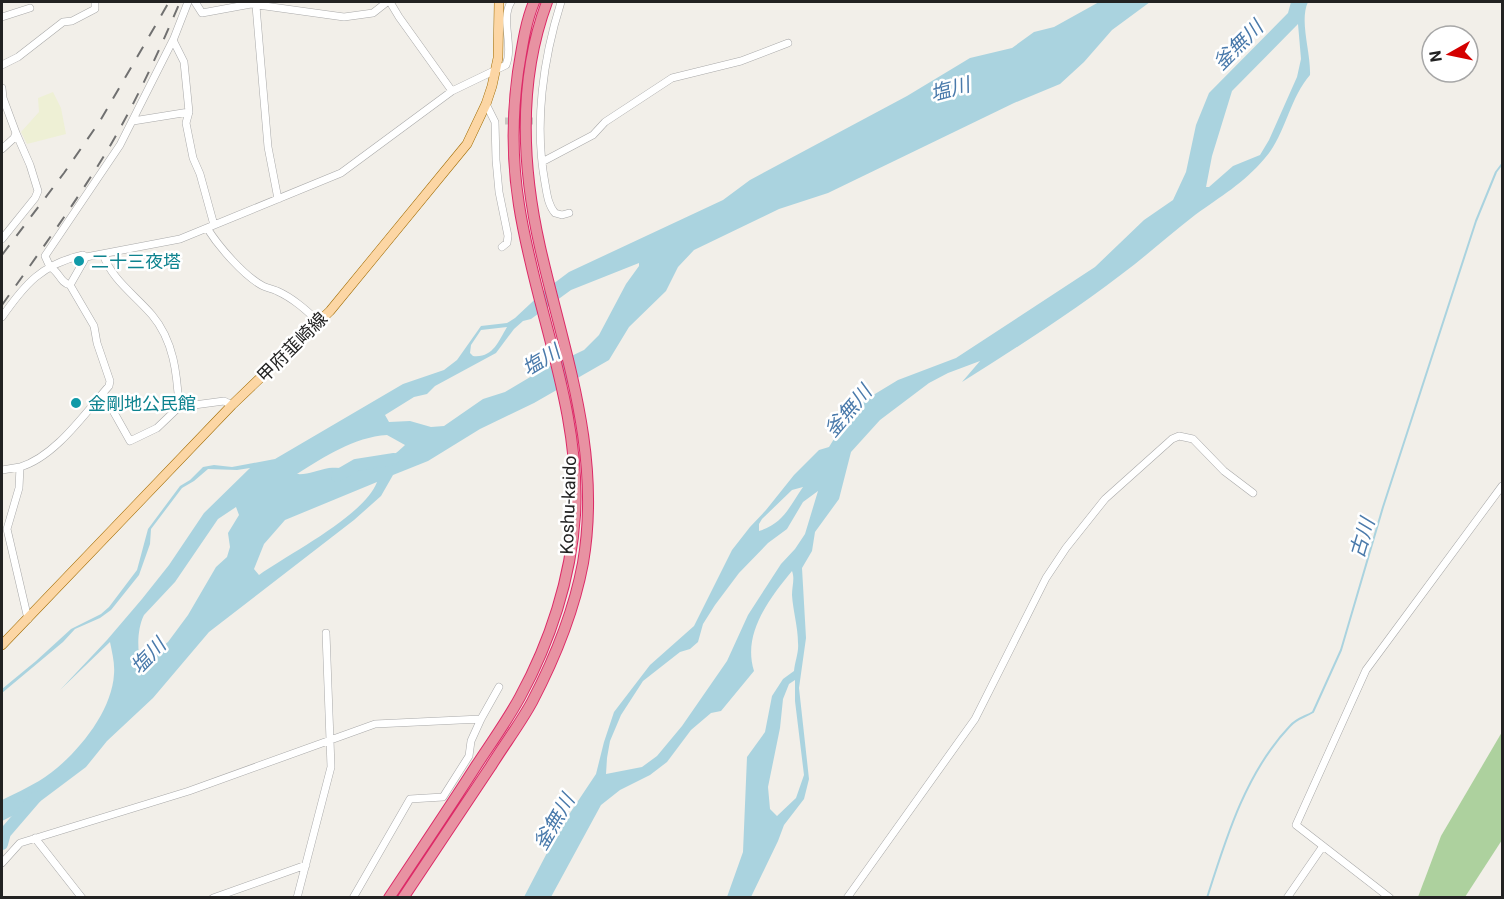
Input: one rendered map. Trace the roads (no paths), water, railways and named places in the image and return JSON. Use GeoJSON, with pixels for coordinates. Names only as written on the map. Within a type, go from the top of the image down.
{"type":"FeatureCollection","features":[{"type":"Feature","properties":{"kind":"highway","name":"Koshu-kaido"},"geometry":{"type":"LineString","coordinates":[[403,897],[531,703],[554,657],[572,607],[583,562],[588,517],[585,443],[572,370],[540,247],[527,164],[528,86],[541,2]]}},
{"type":"Feature","properties":{"kind":"highway","name":"Koshu-kaido"},"geometry":{"type":"LineString","coordinates":[[389,897],[459,783],[520,698],[542,651],[559,604],[569,561],[575,516],[576,481],[573,450],[559,373],[519,207],[514,166],[514,127],[522,48],[541,2]]}},
{"type":"Feature","properties":{"kind":"main road","name":"甲府韮崎線"},"geometry":{"type":"LineString","coordinates":[[2,645],[232,405],[319,322],[354,283],[467,144],[486,104],[495,71],[498,58],[500,2]]}},
{"type":"Feature","properties":{"kind":"street"},"geometry":{"type":"LineString","coordinates":[[2,65],[18,57],[63,22],[72,21],[95,9],[95,2]]}},
{"type":"Feature","properties":{"kind":"street"},"geometry":{"type":"LineString","coordinates":[[2,470],[30,464],[56,446],[109,386],[110,381],[94,326],[70,285],[62,282],[55,269],[50,267],[45,256],[114,154],[133,121],[173,40],[188,2]]}},
{"type":"Feature","properties":{"kind":"street"},"geometry":{"type":"LineString","coordinates":[[195,2],[202,13],[251,4],[344,17],[373,13],[376,5],[388,2],[452,91]]}},
{"type":"Feature","properties":{"kind":"street"},"geometry":{"type":"LineString","coordinates":[[2,317],[26,284],[50,267],[69,258],[83,255],[86,257],[180,239],[351,167],[452,91],[506,65],[508,60],[507,12],[511,2]]}},
{"type":"Feature","properties":{"kind":"street"},"geometry":{"type":"LineString","coordinates":[[561,2],[550,45],[537,121],[549,204],[555,213],[562,215],[569,213]]}},
{"type":"Feature","properties":{"kind":"street"},"geometry":{"type":"LineString","coordinates":[[256,6],[268,147],[278,199]]}},
{"type":"Feature","properties":{"kind":"street"},"geometry":{"type":"LineString","coordinates":[[2,17],[30,8]]}},
{"type":"Feature","properties":{"kind":"street"},"geometry":{"type":"LineString","coordinates":[[173,40],[184,62],[189,112],[186,123],[211,227],[224,252],[235,262],[264,287],[276,290],[296,302],[319,322]]}},
{"type":"Feature","properties":{"kind":"street"},"geometry":{"type":"LineString","coordinates":[[542,162],[593,135],[605,122],[672,78],[741,61],[788,43]]}},
{"type":"Feature","properties":{"kind":"street"},"geometry":{"type":"LineString","coordinates":[[2,88],[3,98],[38,191],[2,239]]}},
{"type":"Feature","properties":{"kind":"street"},"geometry":{"type":"LineString","coordinates":[[486,104],[495,122],[498,181],[508,236],[507,243],[502,248]]}},
{"type":"Feature","properties":{"kind":"street"},"geometry":{"type":"LineString","coordinates":[[133,121],[189,112]]}},
{"type":"Feature","properties":{"kind":"street"},"geometry":{"type":"LineString","coordinates":[[495,122],[505,121]]}},
{"type":"Feature","properties":{"kind":"street"},"geometry":{"type":"LineString","coordinates":[[2,149],[16,133]]}},
{"type":"Feature","properties":{"kind":"street"},"geometry":{"type":"LineString","coordinates":[[103,254],[119,281],[151,314],[166,338],[177,376],[179,407]]}},
{"type":"Feature","properties":{"kind":"street"},"geometry":{"type":"LineString","coordinates":[[70,285],[86,257]]}},
{"type":"Feature","properties":{"kind":"street"},"geometry":{"type":"LineString","coordinates":[[103,393],[130,441],[157,428],[179,407],[224,401],[232,405]]}},
{"type":"Feature","properties":{"kind":"street"},"geometry":{"type":"LineString","coordinates":[[847,897],[975,719],[1046,578],[1065,548],[1105,499],[1172,439],[1179,436],[1192,439],[1224,471],[1252,493]]}},
{"type":"Feature","properties":{"kind":"street"},"geometry":{"type":"LineString","coordinates":[[20,467],[18,488],[8,529],[28,619]]}},
{"type":"Feature","properties":{"kind":"street"},"geometry":{"type":"LineString","coordinates":[[1390,897],[1296,825],[1366,670],[1503,486]]}},
{"type":"Feature","properties":{"kind":"street"},"geometry":{"type":"LineString","coordinates":[[297,897],[331,767],[326,633]]}},
{"type":"Feature","properties":{"kind":"street"},"geometry":{"type":"LineString","coordinates":[[353,897],[410,799],[443,797],[459,783],[469,756],[471,741],[499,687]]}},
{"type":"Feature","properties":{"kind":"street"},"geometry":{"type":"LineString","coordinates":[[2,863],[20,843],[189,791],[375,724],[481,719]]}},
{"type":"Feature","properties":{"kind":"street"},"geometry":{"type":"LineString","coordinates":[[459,783],[473,794]]}},
{"type":"Feature","properties":{"kind":"street"},"geometry":{"type":"LineString","coordinates":[[35,838],[82,897]]}},
{"type":"Feature","properties":{"kind":"street"},"geometry":{"type":"LineString","coordinates":[[1287,897],[1323,846]]}},
{"type":"Feature","properties":{"kind":"street"},"geometry":{"type":"LineString","coordinates":[[213,897],[306,865]]}},
{"type":"Feature","properties":{"kind":"water"},"geometry":{"type":"Polygon","coordinates":[[[1099,2],[1150,2],[1112,30],[1084,62],[1060,84],[1014,103],[828,193],[779,209],[694,250],[678,267],[666,291],[629,327],[609,360],[534,403],[480,429],[428,461],[393,475],[381,496],[354,520],[209,632],[153,698],[107,741],[86,767],[38,803],[2,821],[2,800],[52,772],[77,749],[98,720],[112,689],[114,662],[110,642],[60,690],[142,599],[169,565],[204,513],[250,468],[208,469],[182,488],[151,529],[150,544],[139,575],[111,610],[100,618],[75,629],[63,642],[2,693],[2,689],[71,629],[101,614],[109,607],[137,570],[148,529],[180,486],[203,467],[214,465],[232,467],[275,459],[403,384],[444,370],[457,360],[481,326],[507,323],[569,272],[723,200],[750,180],[907,96],[970,58],[1012,48],[1034,32],[1054,27],[1099,2]],[[639,263],[571,290],[531,319],[523,321],[496,353],[435,386],[427,394],[414,397],[385,415],[389,422],[410,421],[431,427],[444,426],[483,399],[505,392],[542,370],[584,350],[599,335],[639,263]],[[507,327],[481,330],[471,345],[470,353],[473,356],[490,352],[507,327]],[[387,435],[340,449],[297,474],[329,468],[364,469],[390,458],[405,445],[387,435]],[[377,482],[285,520],[264,544],[254,569],[259,575],[342,521],[369,495],[377,482]],[[236,507],[218,519],[175,582],[144,615],[138,639],[141,663],[168,642],[188,615],[216,567],[227,557],[230,547],[228,533],[239,515],[236,507]]]}},
{"type":"Feature","properties":{"kind":"water"},"geometry":{"type":"Polygon","coordinates":[[[1291,2],[1308,2],[1305,27],[1310,75],[1297,95],[1272,149],[1257,167],[1114,280],[1028,340],[962,382],[980,361],[929,383],[880,420],[851,452],[839,499],[815,532],[812,551],[802,568],[806,638],[799,688],[809,779],[804,799],[784,825],[751,897],[727,897],[743,852],[747,757],[765,732],[772,696],[783,679],[794,671],[798,646],[792,595],[792,571],[767,604],[755,630],[751,657],[754,671],[721,711],[711,713],[691,730],[667,762],[650,775],[620,790],[601,805],[551,897],[524,897],[560,828],[596,774],[614,712],[650,665],[694,626],[732,550],[794,475],[819,450],[829,447],[842,426],[865,400],[898,380],[956,358],[1095,267],[1144,220],[1173,200],[1186,172],[1196,125],[1209,93],[1288,13],[1291,2]],[[1298,24],[1232,91],[1212,156],[1206,187],[1209,187],[1233,166],[1260,155],[1269,140],[1297,77],[1301,59],[1298,24]],[[803,487],[792,490],[762,519],[759,531],[780,519],[803,487]],[[818,491],[803,502],[787,529],[768,543],[739,573],[715,605],[703,624],[698,642],[690,649],[680,652],[643,681],[621,715],[610,741],[606,774],[642,767],[657,756],[682,726],[727,661],[748,615],[781,564],[805,534],[818,491]],[[795,680],[789,684],[783,699],[780,728],[768,787],[770,809],[777,816],[796,798],[804,775],[795,701],[795,680]]]}},
{"type":"Feature","properties":{"kind":"waterway","name":"古川"},"geometry":{"type":"LineString","coordinates":[[1207,898],[1230,829],[1249,785],[1261,764],[1290,726],[1298,719],[1313,712],[1341,650],[1383,507],[1476,221],[1496,172],[1502,164]]}},
{"type":"Feature","properties":{"kind":"waterway","name":"塩川"},"geometry":{"type":"LineString","coordinates":[[337,476],[356,465],[394,459]]}},
{"type":"Feature","properties":{"kind":"waterway"},"geometry":{"type":"LineString","coordinates":[[2,844],[5,833],[36,797]]}},
{"type":"Feature","properties":{"kind":"tunnel"},"geometry":{"type":"LineString","coordinates":[[505,121],[533,121]]}},
{"type":"Feature","properties":{"kind":"railway"},"geometry":{"type":"LineString","coordinates":[[2,255],[100,121],[169,2]]}},
{"type":"Feature","properties":{"kind":"railway"},"geometry":{"type":"LineString","coordinates":[[2,305],[71,207],[110,146],[147,75],[180,2]]}},
{"type":"Feature","properties":{"kind":"place","name":"二十三夜塔"},"geometry":{"type":"Point","coordinates":[79,261]}},
{"type":"Feature","properties":{"kind":"place","name":"金剛地公民館"},"geometry":{"type":"Point","coordinates":[76,403]}},
{"type":"Feature","properties":{"kind":"water label","name":"釜無川"},"geometry":{"type":"Point","coordinates":[1238,45]}},
{"type":"Feature","properties":{"kind":"water label","name":"釜無川"},"geometry":{"type":"Point","coordinates":[848,411]}},
{"type":"Feature","properties":{"kind":"water label","name":"釜無川"},"geometry":{"type":"Point","coordinates":[554,822]}}]}
